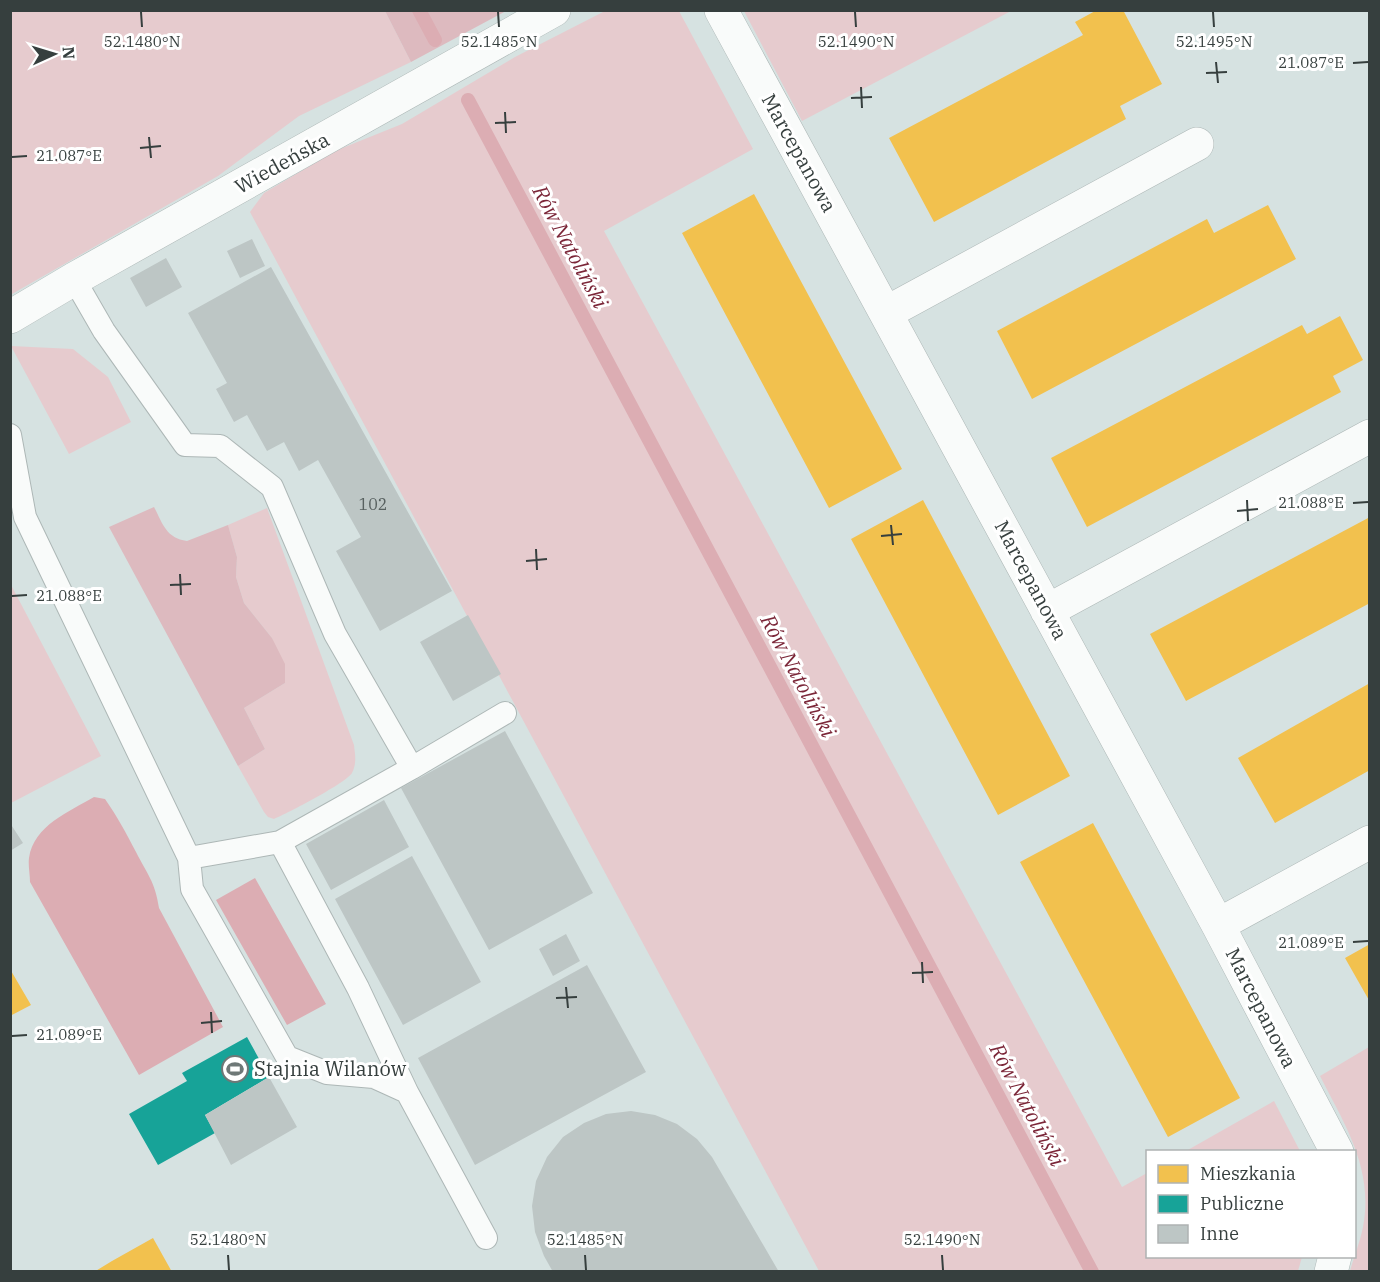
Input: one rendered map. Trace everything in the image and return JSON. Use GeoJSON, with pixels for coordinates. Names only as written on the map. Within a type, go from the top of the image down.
{"type":"FeatureCollection","features":[{"type":"Feature","properties":{"kind":"street","name":"Wiedeńska"},"geometry":{"type":"LineString","coordinates":[[10,317],[554,10]]}},
{"type":"Feature","properties":{"kind":"street","name":"Marcepanowa"},"geometry":{"type":"LineString","coordinates":[[721,10],[1218,925],[1336,1150]]}},
{"type":"Feature","properties":{"kind":"street"},"geometry":{"type":"LineString","coordinates":[[886,312],[1197,144]]}},
{"type":"Feature","properties":{"kind":"street"},"geometry":{"type":"LineString","coordinates":[[1047,611],[1370,436]]}},
{"type":"Feature","properties":{"kind":"street"},"geometry":{"type":"LineString","coordinates":[[1218,925],[1370,842]]}},
{"type":"Feature","properties":{"kind":"lane"},"geometry":{"type":"LineString","coordinates":[[74,279],[104,331],[185,445],[220,446],[272,487],[335,634],[412,768]]}},
{"type":"Feature","properties":{"kind":"lane"},"geometry":{"type":"LineString","coordinates":[[10,435],[25,517],[189,858],[192,890],[287,1057],[327,1073],[374,1077],[407,1092]]}},
{"type":"Feature","properties":{"kind":"lane"},"geometry":{"type":"LineString","coordinates":[[189,858],[280,842],[505,713]]}},
{"type":"Feature","properties":{"kind":"lane"},"geometry":{"type":"LineString","coordinates":[[280,842],[358,988],[407,1092],[486,1238]]}},
{"type":"Feature","properties":{"kind":"shaded area"},"geometry":{"type":"Polygon","coordinates":[[[10,11],[385,11],[411,62],[299,116],[218,176],[12,294],[10,290],[10,11]]]}},
{"type":"Feature","properties":{"kind":"shaded area"},"geometry":{"type":"Polygon","coordinates":[[[385,11],[506,11],[411,62],[385,11]]]}},
{"type":"Feature","properties":{"kind":"shaded area"},"geometry":{"type":"Polygon","coordinates":[[[605,11],[679,11],[753,149],[604,231],[1122,1187],[1146,1174],[1146,1258],[1302,1258],[1298,1271],[819,1271],[250,212],[264,193],[335,151],[402,124],[515,57],[605,11]]]}},
{"type":"Feature","properties":{"kind":"shaded area"},"geometry":{"type":"Polygon","coordinates":[[[744,11],[1011,11],[802,121],[744,11]]]}},
{"type":"Feature","properties":{"kind":"shaded area"},"geometry":{"type":"Polygon","coordinates":[[[11,346],[73,349],[108,377],[131,422],[69,454],[11,346]]]}},
{"type":"Feature","properties":{"kind":"shaded area"},"geometry":{"type":"Polygon","coordinates":[[[154,507],[166,529],[174,537],[187,541],[228,525],[237,557],[236,577],[244,603],[272,638],[285,664],[285,683],[244,708],[265,749],[238,766],[109,527],[154,507]]]}},
{"type":"Feature","properties":{"kind":"shaded area"},"geometry":{"type":"Polygon","coordinates":[[[267,508],[354,745],[355,759],[354,769],[348,778],[316,798],[274,819],[268,817],[264,812],[238,766],[265,749],[244,708],[285,683],[272,638],[244,603],[236,577],[237,557],[228,525],[267,508]]]}},
{"type":"Feature","properties":{"kind":"shaded area"},"geometry":{"type":"Polygon","coordinates":[[[10,583],[101,756],[11,803],[10,803],[10,583]]]}},
{"type":"Feature","properties":{"kind":"shaded area"},"geometry":{"type":"Polygon","coordinates":[[[94,797],[105,799],[125,831],[153,884],[159,908],[223,1027],[139,1075],[30,882],[29,858],[38,837],[54,821],[94,797]]]}},
{"type":"Feature","properties":{"kind":"shaded area"},"geometry":{"type":"Polygon","coordinates":[[[255,878],[326,1004],[287,1025],[216,900],[255,878]]]}},
{"type":"Feature","properties":{"kind":"shaded area"},"geometry":{"type":"Polygon","coordinates":[[[1369,1047],[1369,1271],[1350,1271],[1356,1258],[1363,1227],[1364,1186],[1356,1150],[1320,1076],[1369,1047]]]}},
{"type":"Feature","properties":{"kind":"shaded area"},"geometry":{"type":"Polygon","coordinates":[[[1274,1101],[1299,1150],[1188,1150],[1274,1101]]]}},
{"type":"Feature","properties":{"kind":"building: Mieszkania"},"geometry":{"type":"Polygon","coordinates":[[[1097,10],[1123,10],[1162,84],[1120,106],[1126,119],[934,222],[889,138],[1083,35],[1075,22],[1097,10]]]}},
{"type":"Feature","properties":{"kind":"building: Mieszkania"},"geometry":{"type":"Polygon","coordinates":[[[754,194],[902,469],[829,508],[682,233],[754,194]]]}},
{"type":"Feature","properties":{"kind":"building: Mieszkania"},"geometry":{"type":"Polygon","coordinates":[[[1268,205],[1296,259],[1032,399],[997,331],[1207,219],[1214,233],[1268,205]]]}},
{"type":"Feature","properties":{"kind":"building: Mieszkania"},"geometry":{"type":"Polygon","coordinates":[[[1340,316],[1363,360],[1333,376],[1341,392],[1087,527],[1051,458],[1302,325],[1307,334],[1340,316]]]}},
{"type":"Feature","properties":{"kind":"building: Mieszkania"},"geometry":{"type":"Polygon","coordinates":[[[923,500],[1070,776],[998,815],[851,539],[923,500]]]}},
{"type":"Feature","properties":{"kind":"building: Mieszkania"},"geometry":{"type":"Polygon","coordinates":[[[1370,517],[1370,603],[1186,701],[1150,634],[1370,517]]]}},
{"type":"Feature","properties":{"kind":"building: Mieszkania"},"geometry":{"type":"Polygon","coordinates":[[[1370,683],[1370,770],[1275,823],[1238,758],[1370,683]]]}},
{"type":"Feature","properties":{"kind":"building: Mieszkania"},"geometry":{"type":"Polygon","coordinates":[[[1093,823],[1240,1098],[1168,1137],[1020,862],[1093,823]]]}},
{"type":"Feature","properties":{"kind":"building: Mieszkania"},"geometry":{"type":"Polygon","coordinates":[[[1370,944],[1370,1002],[1345,958],[1370,944]]]}},
{"type":"Feature","properties":{"kind":"building: Mieszkania"},"geometry":{"type":"Polygon","coordinates":[[[10,969],[31,1005],[10,1016],[10,969]]]}},
{"type":"Feature","properties":{"kind":"building: Mieszkania"},"geometry":{"type":"Polygon","coordinates":[[[153,1238],[172,1272],[94,1272],[112,1261],[153,1238]]]}},
{"type":"Feature","properties":{"kind":"building: Publiczne"},"geometry":{"type":"Polygon","coordinates":[[[247,1037],[269,1077],[205,1115],[215,1133],[158,1165],[129,1114],[187,1081],[182,1073],[247,1037]]]}},
{"type":"Feature","properties":{"kind":"building: Inne"},"geometry":{"type":"Polygon","coordinates":[[[252,239],[265,266],[240,278],[227,251],[252,239]]]}},
{"type":"Feature","properties":{"kind":"building: Inne"},"geometry":{"type":"Polygon","coordinates":[[[166,258],[182,287],[146,307],[130,278],[166,258]]]}},
{"type":"Feature","properties":{"kind":"building: Inne"},"geometry":{"type":"Polygon","coordinates":[[[271,267],[452,591],[380,631],[336,551],[361,537],[318,460],[299,471],[284,442],[267,451],[247,415],[234,422],[216,389],[227,383],[188,313],[271,267]]]}},
{"type":"Feature","properties":{"kind":"building: Inne"},"geometry":{"type":"Polygon","coordinates":[[[468,615],[501,674],[453,701],[420,642],[468,615]]]}},
{"type":"Feature","properties":{"kind":"building: Inne"},"geometry":{"type":"Polygon","coordinates":[[[505,731],[593,893],[489,950],[401,788],[505,731]]]}},
{"type":"Feature","properties":{"kind":"building: Inne"},"geometry":{"type":"Polygon","coordinates":[[[384,800],[409,847],[331,890],[306,844],[384,800]]]}},
{"type":"Feature","properties":{"kind":"building: Inne"},"geometry":{"type":"Polygon","coordinates":[[[10,823],[23,843],[10,851],[10,823]]]}},
{"type":"Feature","properties":{"kind":"building: Inne"},"geometry":{"type":"Polygon","coordinates":[[[412,856],[481,982],[403,1025],[335,899],[412,856]]]}},
{"type":"Feature","properties":{"kind":"building: Inne"},"geometry":{"type":"Polygon","coordinates":[[[566,934],[580,961],[553,976],[539,949],[566,934]]]}},
{"type":"Feature","properties":{"kind":"building: Inne"},"geometry":{"type":"Polygon","coordinates":[[[587,965],[646,1072],[475,1165],[418,1058],[587,965]]]}},
{"type":"Feature","properties":{"kind":"building: Inne"},"geometry":{"type":"Polygon","coordinates":[[[269,1077],[297,1127],[231,1165],[205,1115],[269,1077]]]}},
{"type":"Feature","properties":{"kind":"building: Inne"},"geometry":{"type":"Polygon","coordinates":[[[631,1111],[655,1115],[677,1124],[697,1139],[712,1157],[779,1272],[553,1272],[535,1232],[532,1206],[536,1181],[547,1157],[563,1137],[584,1123],[606,1114],[631,1111]]]}},
{"type":"Feature","properties":{"kind":"waterway","name":"Rów Natoliński"},"geometry":{"type":"LineString","coordinates":[[419,10],[435,40]]}},
{"type":"Feature","properties":{"kind":"waterway","name":"Rów Natoliński"},"geometry":{"type":"LineString","coordinates":[[468,100],[1092,1272]]}},
{"type":"Feature","properties":{"kind":"place","name":"Stajnia Wilanów"},"geometry":{"type":"Point","coordinates":[235,1069]}}]}
